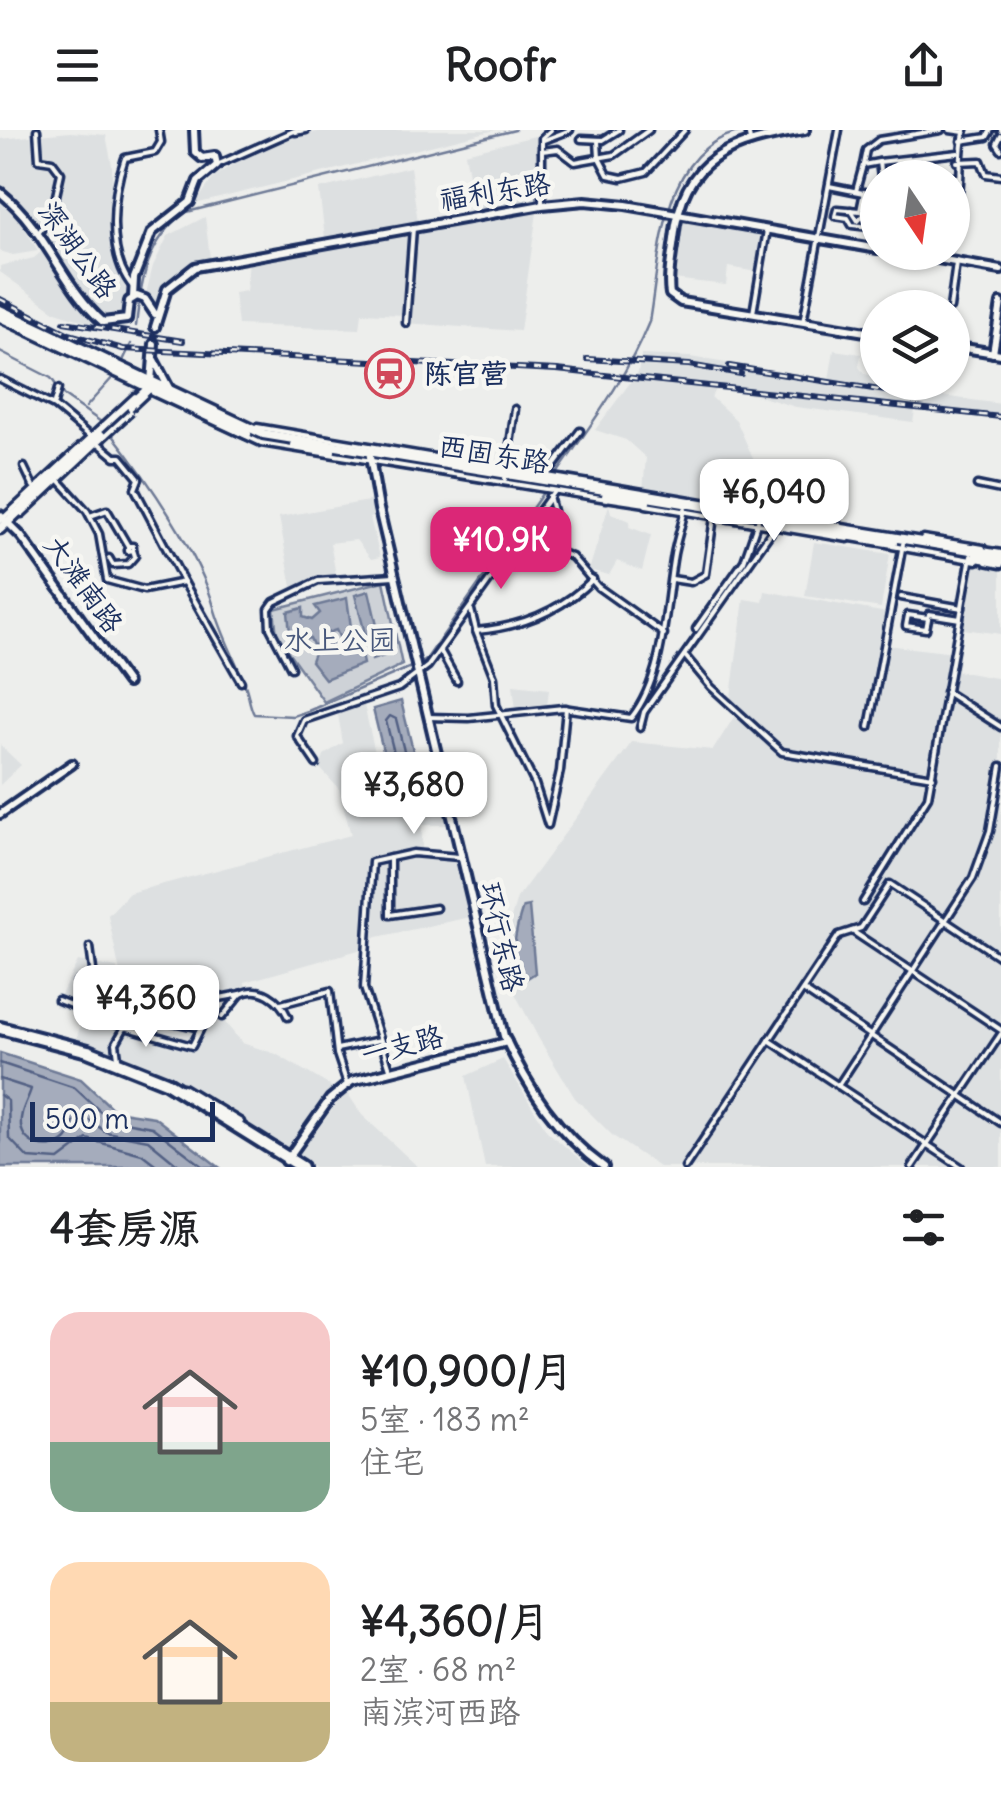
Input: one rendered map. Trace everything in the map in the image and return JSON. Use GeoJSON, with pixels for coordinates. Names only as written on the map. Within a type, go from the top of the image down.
{"type":"FeatureCollection","features":[{"type":"Feature","properties":{"kind":"highway"},"geometry":{"type":"LineString","coordinates":[[0,1028],[118,1062]]}},
{"type":"Feature","properties":{"kind":"highway"},"geometry":{"type":"LineString","coordinates":[[0,1028],[118,1062],[166,1082],[302,1167]]}},
{"type":"Feature","properties":{"kind":"main road","name":"西固东路"},"geometry":{"type":"LineString","coordinates":[[0,313],[132,376],[219,424],[262,438],[505,474],[685,510],[903,546],[1001,558]]}},
{"type":"Feature","properties":{"kind":"main road","name":"西固东路"},"geometry":{"type":"LineString","coordinates":[[150,386],[169,390],[263,434],[369,454]]}},
{"type":"Feature","properties":{"kind":"main road"},"geometry":{"type":"LineString","coordinates":[[3,523],[150,386]]}},
{"type":"Feature","properties":{"kind":"main road"},"geometry":{"type":"LineString","coordinates":[[3,523],[35,489],[94,439]]}},
{"type":"Feature","properties":{"kind":"main road","name":"西固东路"},"geometry":{"type":"LineString","coordinates":[[550,484],[974,556]]}},
{"type":"Feature","properties":{"kind":"street"},"geometry":{"type":"LineString","coordinates":[[37,130],[39,159],[52,161],[60,173],[53,210],[40,231]]}},
{"type":"Feature","properties":{"kind":"street"},"geometry":{"type":"LineString","coordinates":[[138,297],[118,259],[114,210],[125,158],[156,152],[159,130]]}},
{"type":"Feature","properties":{"kind":"street"},"geometry":{"type":"LineString","coordinates":[[194,130],[195,152],[202,158],[215,156],[217,164]]}},
{"type":"Feature","properties":{"kind":"street"},"geometry":{"type":"LineString","coordinates":[[134,287],[152,232],[190,202],[198,181],[217,164],[293,131],[306,130]]}},
{"type":"Feature","properties":{"kind":"street"},"geometry":{"type":"LineString","coordinates":[[542,204],[542,138],[553,130]]}},
{"type":"Feature","properties":{"kind":"street"},"geometry":{"type":"LineString","coordinates":[[544,140],[570,130]]}},
{"type":"Feature","properties":{"kind":"street"},"geometry":{"type":"LineString","coordinates":[[581,139],[598,141],[619,130]]}},
{"type":"Feature","properties":{"kind":"street"},"geometry":{"type":"LineString","coordinates":[[542,152],[558,149],[575,162],[598,158],[630,148],[649,130]]}},
{"type":"Feature","properties":{"kind":"street"},"geometry":{"type":"LineString","coordinates":[[598,141],[598,158],[612,178],[640,175],[682,137],[684,130]]}},
{"type":"Feature","properties":{"kind":"street"},"geometry":{"type":"LineString","coordinates":[[805,130],[749,134],[700,170],[672,214],[670,294],[680,302],[860,331]]}},
{"type":"Feature","properties":{"kind":"street"},"geometry":{"type":"LineString","coordinates":[[803,322],[839,130]]}},
{"type":"Feature","properties":{"kind":"street"},"geometry":{"type":"LineString","coordinates":[[864,160],[866,150],[879,140],[941,130]]}},
{"type":"Feature","properties":{"kind":"street"},"geometry":{"type":"LineString","coordinates":[[950,130],[964,131],[957,160]]}},
{"type":"Feature","properties":{"kind":"street"},"geometry":{"type":"LineString","coordinates":[[961,141],[987,137],[990,130]]}},
{"type":"Feature","properties":{"kind":"street"},"geometry":{"type":"LineString","coordinates":[[1001,132],[997,144],[1001,150]]}},
{"type":"Feature","properties":{"kind":"street"},"geometry":{"type":"LineString","coordinates":[[899,160],[958,154]]}},
{"type":"Feature","properties":{"kind":"street"},"geometry":{"type":"LineString","coordinates":[[970,162],[981,162],[986,174],[1001,176]]}},
{"type":"Feature","properties":{"kind":"street"},"geometry":{"type":"LineString","coordinates":[[856,191],[860,176]]}},
{"type":"Feature","properties":{"kind":"street"},"geometry":{"type":"LineString","coordinates":[[829,186],[860,192]]}},
{"type":"Feature","properties":{"kind":"street","name":"深湖公路"},"geometry":{"type":"LineString","coordinates":[[0,192],[40,231],[80,297],[103,322],[126,319],[138,297],[156,316]]}},
{"type":"Feature","properties":{"kind":"street","name":"福利东路"},"geometry":{"type":"LineString","coordinates":[[156,316],[167,289],[197,267],[542,204],[585,201],[860,246]]}},
{"type":"Feature","properties":{"kind":"street"},"geometry":{"type":"LineString","coordinates":[[860,212],[837,209],[835,216],[860,225]]}},
{"type":"Feature","properties":{"kind":"street"},"geometry":{"type":"LineString","coordinates":[[851,210],[857,224]]}},
{"type":"Feature","properties":{"kind":"street"},"geometry":{"type":"LineString","coordinates":[[857,224],[860,218]]}},
{"type":"Feature","properties":{"kind":"street"},"geometry":{"type":"LineString","coordinates":[[406,323],[412,228]]}},
{"type":"Feature","properties":{"kind":"street"},"geometry":{"type":"LineString","coordinates":[[754,313],[767,230]]}},
{"type":"Feature","properties":{"kind":"street"},"geometry":{"type":"LineString","coordinates":[[970,265],[1001,270]]}},
{"type":"Feature","properties":{"kind":"street"},"geometry":{"type":"LineString","coordinates":[[970,349],[997,353],[1001,303]]}},
{"type":"Feature","properties":{"kind":"street"},"geometry":{"type":"LineString","coordinates":[[156,316],[156,326]]}},
{"type":"Feature","properties":{"kind":"street"},"geometry":{"type":"LineString","coordinates":[[150,386],[154,344]]}},
{"type":"Feature","properties":{"kind":"street"},"geometry":{"type":"LineString","coordinates":[[132,376],[153,364]]}},
{"type":"Feature","properties":{"kind":"street"},"geometry":{"type":"LineString","coordinates":[[153,364],[169,390]]}},
{"type":"Feature","properties":{"kind":"street"},"geometry":{"type":"LineString","coordinates":[[0,379],[54,406],[122,457],[139,479],[135,490],[242,682]]}},
{"type":"Feature","properties":{"kind":"street"},"geometry":{"type":"LineString","coordinates":[[54,406],[58,389]]}},
{"type":"Feature","properties":{"kind":"street"},"geometry":{"type":"LineString","coordinates":[[369,454],[505,474],[515,409]]}},
{"type":"Feature","properties":{"kind":"street"},"geometry":{"type":"LineString","coordinates":[[316,764],[297,736],[304,720],[399,688],[416,669],[441,652],[519,536],[580,430]]}},
{"type":"Feature","properties":{"kind":"street"},"geometry":{"type":"LineString","coordinates":[[3,523],[58,480],[94,439]]}},
{"type":"Feature","properties":{"kind":"street"},"geometry":{"type":"LineString","coordinates":[[369,454],[1001,558]]}},
{"type":"Feature","properties":{"kind":"street","name":"环行东路"},"geometry":{"type":"LineString","coordinates":[[369,454],[394,576],[508,1044],[548,1114],[573,1143],[604,1167]]}},
{"type":"Feature","properties":{"kind":"street"},"geometry":{"type":"LineString","coordinates":[[24,467],[35,489]]}},
{"type":"Feature","properties":{"kind":"street"},"geometry":{"type":"LineString","coordinates":[[58,480],[90,516],[101,539],[107,580],[144,590],[184,582]]}},
{"type":"Feature","properties":{"kind":"street"},"geometry":{"type":"LineString","coordinates":[[546,531],[553,511],[550,484]]}},
{"type":"Feature","properties":{"kind":"street"},"geometry":{"type":"LineString","coordinates":[[977,485],[1001,490]]}},
{"type":"Feature","properties":{"kind":"street"},"geometry":{"type":"LineString","coordinates":[[90,516],[103,508],[107,510],[136,556],[128,564],[112,565],[109,558]]}},
{"type":"Feature","properties":{"kind":"street"},"geometry":{"type":"LineString","coordinates":[[428,717],[469,718],[566,708],[631,718],[646,696],[664,634],[685,510],[758,522],[744,562],[696,629]]}},
{"type":"Feature","properties":{"kind":"street"},"geometry":{"type":"LineString","coordinates":[[671,579],[691,582],[706,574],[714,517]]}},
{"type":"Feature","properties":{"kind":"street","name":"大滩南路"},"geometry":{"type":"LineString","coordinates":[[3,523],[126,683]]}},
{"type":"Feature","properties":{"kind":"street"},"geometry":{"type":"LineString","coordinates":[[640,728],[644,712],[775,525]]}},
{"type":"Feature","properties":{"kind":"street"},"geometry":{"type":"LineString","coordinates":[[519,536],[572,557],[593,580],[664,634]]}},
{"type":"Feature","properties":{"kind":"street"},"geometry":{"type":"LineString","coordinates":[[869,726],[903,546]]}},
{"type":"Feature","properties":{"kind":"street"},"geometry":{"type":"LineString","coordinates":[[862,902],[919,815],[932,776],[974,556]]}},
{"type":"Feature","properties":{"kind":"street"},"geometry":{"type":"LineString","coordinates":[[291,668],[270,628],[269,609],[274,602],[318,581],[394,576]]}},
{"type":"Feature","properties":{"kind":"street"},"geometry":{"type":"LineString","coordinates":[[476,631],[520,625],[564,604],[593,580]]}},
{"type":"Feature","properties":{"kind":"street"},"geometry":{"type":"LineString","coordinates":[[901,597],[962,608]]}},
{"type":"Feature","properties":{"kind":"street"},"geometry":{"type":"LineString","coordinates":[[471,610],[494,677],[496,705],[548,825],[560,771],[566,708]]}},
{"type":"Feature","properties":{"kind":"street"},"geometry":{"type":"LineString","coordinates":[[928,618],[908,615],[906,626],[926,630],[928,618],[928,614],[960,619]]}},
{"type":"Feature","properties":{"kind":"street"},"geometry":{"type":"LineString","coordinates":[[441,652],[458,681]]}},
{"type":"Feature","properties":{"kind":"street"},"geometry":{"type":"LineString","coordinates":[[686,657],[711,688],[782,752],[932,776]]}},
{"type":"Feature","properties":{"kind":"street"},"geometry":{"type":"LineString","coordinates":[[945,692],[1001,727]]}},
{"type":"Feature","properties":{"kind":"street"},"geometry":{"type":"LineString","coordinates":[[0,814],[72,764]]}},
{"type":"Feature","properties":{"kind":"street"},"geometry":{"type":"LineString","coordinates":[[838,1086],[974,878],[987,843],[1001,766]]}},
{"type":"Feature","properties":{"kind":"street"},"geometry":{"type":"LineString","coordinates":[[391,1070],[363,976],[372,862],[412,854],[460,856]]}},
{"type":"Feature","properties":{"kind":"street"},"geometry":{"type":"LineString","coordinates":[[390,858],[390,916],[436,908]]}},
{"type":"Feature","properties":{"kind":"street"},"geometry":{"type":"LineString","coordinates":[[685,1167],[839,935],[860,928],[890,884],[1001,958]]}},
{"type":"Feature","properties":{"kind":"street"},"geometry":{"type":"LineString","coordinates":[[852,931],[1001,1032],[912,1167]]}},
{"type":"Feature","properties":{"kind":"street"},"geometry":{"type":"LineString","coordinates":[[80,1010],[94,977],[90,947]]}},
{"type":"Feature","properties":{"kind":"street"},"geometry":{"type":"LineString","coordinates":[[77,982],[128,1004],[116,1043],[118,1062],[177,1084],[241,1122]]}},
{"type":"Feature","properties":{"kind":"street"},"geometry":{"type":"LineString","coordinates":[[198,1002],[250,990],[271,995],[288,1017]]}},
{"type":"Feature","properties":{"kind":"street"},"geometry":{"type":"LineString","coordinates":[[802,990],[1001,1123]]}},
{"type":"Feature","properties":{"kind":"street"},"geometry":{"type":"LineString","coordinates":[[281,1004],[330,992],[336,1049],[347,1084]]}},
{"type":"Feature","properties":{"kind":"street"},"geometry":{"type":"LineString","coordinates":[[222,1017],[234,1008],[241,994]]}},
{"type":"Feature","properties":{"kind":"street"},"geometry":{"type":"LineString","coordinates":[[58,1000],[124,1026],[192,1046],[201,1028],[127,1012]]}},
{"type":"Feature","properties":{"kind":"street"},"geometry":{"type":"LineString","coordinates":[[336,1049],[380,1040]]}},
{"type":"Feature","properties":{"kind":"street"},"geometry":{"type":"LineString","coordinates":[[769,1040],[960,1167]]}},
{"type":"Feature","properties":{"kind":"street","name":"一支路"},"geometry":{"type":"LineString","coordinates":[[289,1162],[330,1099],[347,1084],[508,1044]]}},
{"type":"Feature","properties":{"kind":"street","name":"一支路"},"geometry":{"type":"LineString","coordinates":[[289,1162],[332,1101],[348,1086],[508,1044]]}},
{"type":"Feature","properties":{"kind":"shaded area"},"geometry":{"type":"Polygon","coordinates":[[[324,130],[495,130],[195,204],[214,177],[258,148],[324,130]]]}},
{"type":"Feature","properties":{"kind":"shaded area"},"geometry":{"type":"Polygon","coordinates":[[[70,132],[106,135],[112,165],[114,260],[128,294],[127,326],[90,323],[56,312],[0,272],[0,266],[34,258],[50,244],[0,187],[0,139],[70,132]]]}},
{"type":"Feature","properties":{"kind":"shaded area"},"geometry":{"type":"Polygon","coordinates":[[[539,135],[541,201],[476,212],[465,153],[539,135]]]}},
{"type":"Feature","properties":{"kind":"shaded area"},"geometry":{"type":"Polygon","coordinates":[[[410,167],[418,222],[325,238],[319,189],[410,167]]]}},
{"type":"Feature","properties":{"kind":"shaded area"},"geometry":{"type":"Polygon","coordinates":[[[0,202],[21,222],[38,251],[13,255],[0,251],[0,202]]]}},
{"type":"Feature","properties":{"kind":"shaded area"},"geometry":{"type":"Polygon","coordinates":[[[537,212],[520,331],[404,323],[404,315],[362,313],[360,329],[238,325],[234,293],[246,291],[249,261],[537,212]]]}},
{"type":"Feature","properties":{"kind":"shaded area"},"geometry":{"type":"Polygon","coordinates":[[[205,217],[210,258],[178,272],[154,305],[145,298],[153,266],[168,236],[205,217]]]}},
{"type":"Feature","properties":{"kind":"shaded area"},"geometry":{"type":"Polygon","coordinates":[[[678,219],[764,234],[757,272],[728,267],[726,285],[673,279],[678,219]]]}},
{"type":"Feature","properties":{"kind":"shaded area"},"geometry":{"type":"Polygon","coordinates":[[[834,350],[860,354],[860,400],[970,400],[1001,404],[1001,419],[916,405],[913,422],[796,407],[718,384],[711,397],[736,420],[762,478],[757,511],[643,489],[646,458],[626,440],[595,430],[638,372],[641,355],[690,357],[829,380],[834,350]]]}},
{"type":"Feature","properties":{"kind":"shaded area"},"geometry":{"type":"Polygon","coordinates":[[[374,500],[378,515],[370,518],[380,557],[371,559],[356,540],[330,543],[336,575],[292,587],[279,517],[374,500]]]}},
{"type":"Feature","properties":{"kind":"shaded area"},"geometry":{"type":"Polygon","coordinates":[[[609,505],[611,513],[630,521],[629,527],[651,535],[642,571],[617,561],[609,575],[589,570],[609,505]]]}},
{"type":"Feature","properties":{"kind":"shaded area"},"geometry":{"type":"Polygon","coordinates":[[[814,542],[890,554],[881,608],[805,596],[814,542]]]}},
{"type":"Feature","properties":{"kind":"shaded area"},"geometry":{"type":"Polygon","coordinates":[[[972,561],[1001,567],[1001,634],[963,629],[957,671],[1001,679],[1001,1167],[659,1167],[613,1136],[575,1098],[511,986],[504,942],[517,898],[632,742],[713,750],[741,706],[730,704],[744,599],[763,602],[765,591],[887,613],[874,691],[885,645],[955,653],[972,561]]]}},
{"type":"Feature","properties":{"kind":"shaded area"},"geometry":{"type":"Polygon","coordinates":[[[513,685],[549,689],[547,707],[516,710],[513,685]]]}},
{"type":"Feature","properties":{"kind":"shaded area"},"geometry":{"type":"Polygon","coordinates":[[[363,701],[380,774],[391,781],[406,780],[422,770],[437,770],[451,825],[422,825],[422,852],[371,858],[362,949],[245,982],[246,989],[147,1012],[125,997],[108,915],[129,893],[351,835],[339,789],[320,768],[324,755],[343,743],[337,709],[363,701]]]}},
{"type":"Feature","properties":{"kind":"shaded area"},"geometry":{"type":"Polygon","coordinates":[[[0,745],[21,765],[0,785],[0,745]]]}},
{"type":"Feature","properties":{"kind":"shaded area"},"geometry":{"type":"Polygon","coordinates":[[[412,856],[456,859],[470,917],[368,939],[375,863],[412,856]]]}},
{"type":"Feature","properties":{"kind":"shaded area"},"geometry":{"type":"Polygon","coordinates":[[[78,961],[117,968],[123,999],[146,1017],[209,1003],[242,1043],[276,1054],[332,1087],[289,1149],[170,1075],[76,1041],[83,1016],[55,1007],[78,961]]]}},
{"type":"Feature","properties":{"kind":"shaded area"},"geometry":{"type":"Polygon","coordinates":[[[503,1059],[547,1131],[589,1167],[485,1167],[466,1076],[503,1059]]]}},
{"type":"Feature","properties":{"kind":"shaded area"},"geometry":{"type":"Polygon","coordinates":[[[346,1091],[362,1115],[418,1167],[314,1167],[298,1156],[346,1091]]]}},
{"type":"Feature","properties":{"kind":"green space","name":"水上公园"},"geometry":{"type":"Polygon","coordinates":[[[384,581],[402,665],[324,702],[277,636],[274,609],[384,581]]]}},
{"type":"Feature","properties":{"kind":"water"},"geometry":{"type":"Polygon","coordinates":[[[369,591],[384,656],[372,660],[355,595],[369,591]]]}},
{"type":"Feature","properties":{"kind":"water"},"geometry":{"type":"Polygon","coordinates":[[[347,598],[353,642],[341,641],[336,630],[327,633],[324,643],[313,645],[310,638],[296,642],[290,633],[288,612],[303,608],[303,617],[312,620],[320,613],[315,606],[347,598]]]}},
{"type":"Feature","properties":{"kind":"water"},"geometry":{"type":"Polygon","coordinates":[[[329,643],[359,645],[363,664],[325,679],[311,661],[316,647],[329,643]]]}},
{"type":"Feature","properties":{"kind":"water"},"geometry":{"type":"Polygon","coordinates":[[[401,701],[416,763],[393,772],[387,767],[373,709],[401,701]]]}},
{"type":"Feature","properties":{"kind":"water"},"geometry":{"type":"Polygon","coordinates":[[[529,906],[535,973],[521,982],[514,945],[523,907],[529,906]]]}},
{"type":"Feature","properties":{"kind":"water"},"geometry":{"type":"Polygon","coordinates":[[[0,1053],[81,1079],[115,1111],[154,1117],[219,1167],[0,1167],[0,1053]]]}},
{"type":"Feature","properties":{"kind":"waterway"},"geometry":{"type":"LineString","coordinates":[[136,326],[148,262],[163,235],[187,212],[515,130]]}},
{"type":"Feature","properties":{"kind":"waterway"},"geometry":{"type":"LineString","coordinates":[[554,478],[618,383],[649,322],[662,235],[681,179],[697,156],[719,139],[748,130]]}},
{"type":"Feature","properties":{"kind":"waterway"},"geometry":{"type":"LineString","coordinates":[[121,365],[131,344]]}},
{"type":"Feature","properties":{"kind":"waterway"},"geometry":{"type":"LineString","coordinates":[[0,352],[51,378],[64,396],[104,424]]}},
{"type":"Feature","properties":{"kind":"waterway"},"geometry":{"type":"LineString","coordinates":[[86,407],[114,376]]}},
{"type":"Feature","properties":{"kind":"waterway"},"geometry":{"type":"LineString","coordinates":[[112,434],[156,494],[197,564],[254,714],[293,716],[425,661],[549,484]]}},
{"type":"Feature","properties":{"kind":"railway"},"geometry":{"type":"LineString","coordinates":[[0,299],[69,334],[123,349],[557,370],[1001,417]]}},
{"type":"Feature","properties":{"kind":"railway"},"geometry":{"type":"LineString","coordinates":[[64,322],[183,341]]}},
{"type":"Feature","properties":{"kind":"railway"},"geometry":{"type":"LineString","coordinates":[[587,359],[689,365],[741,374]]}},
{"type":"Feature","properties":{"kind":"railway"},"geometry":{"type":"LineString","coordinates":[[729,366],[860,387]]}},
{"type":"Feature","properties":{"kind":"place","name":"陈官营"},"geometry":{"type":"Point","coordinates":[389,373]}}]}
